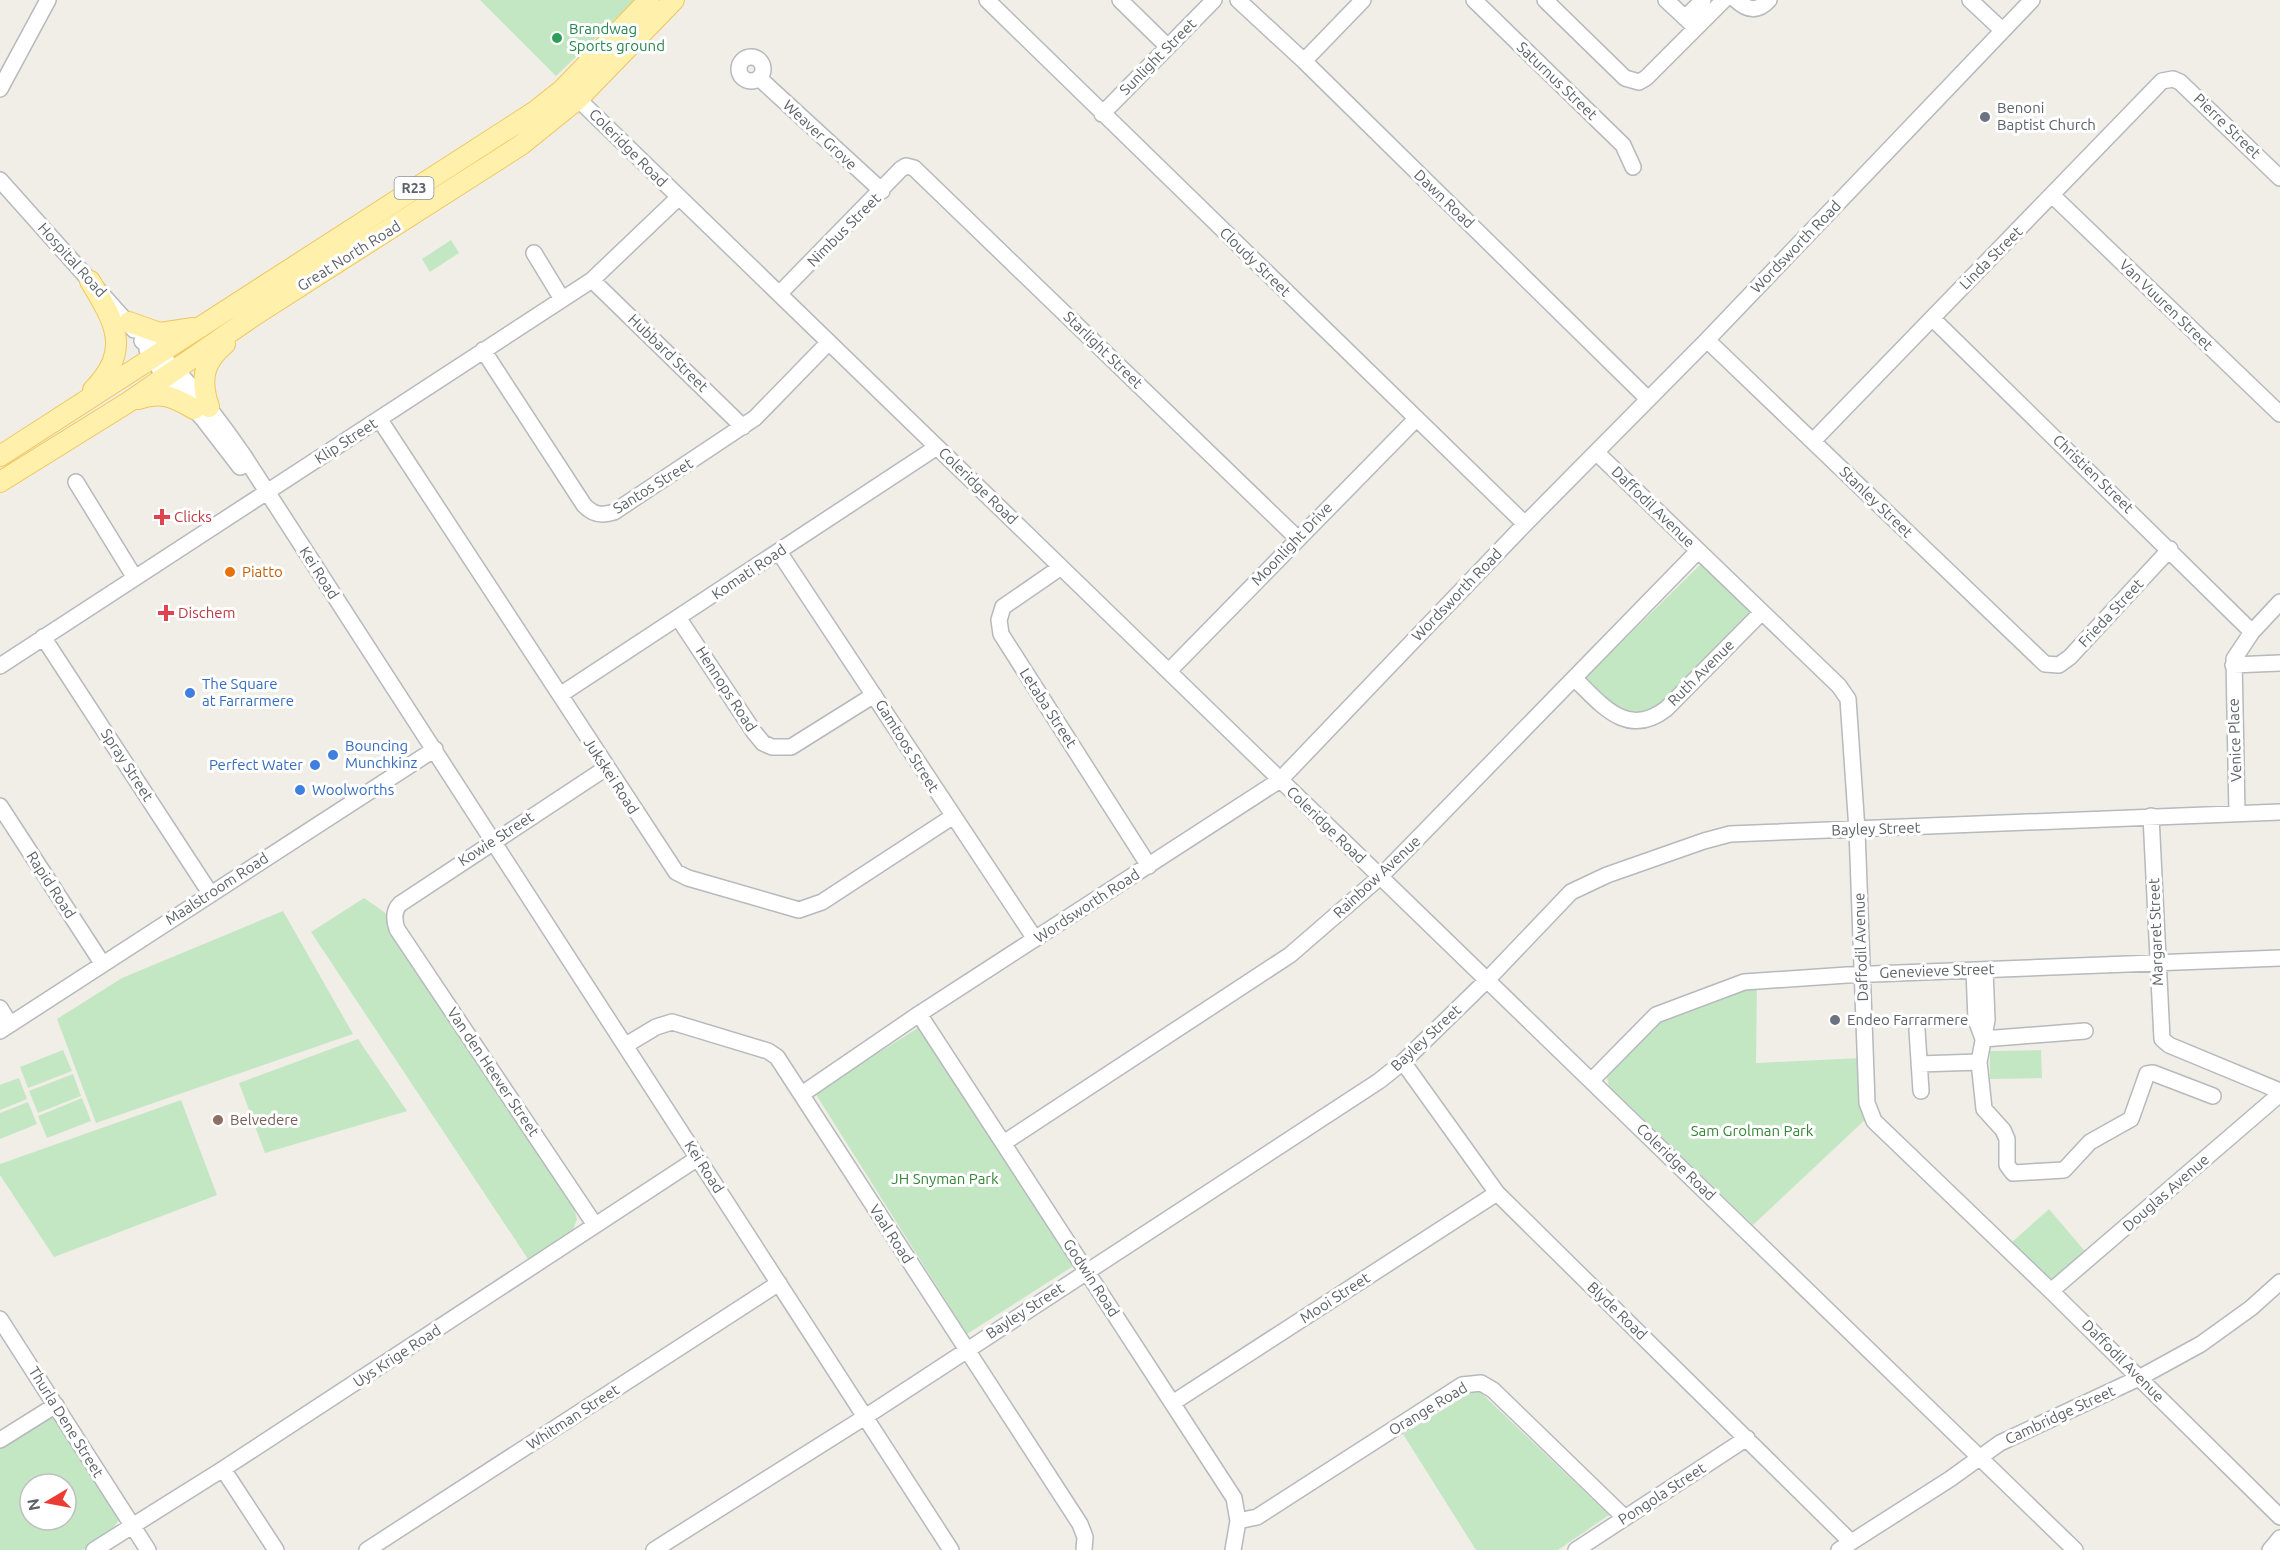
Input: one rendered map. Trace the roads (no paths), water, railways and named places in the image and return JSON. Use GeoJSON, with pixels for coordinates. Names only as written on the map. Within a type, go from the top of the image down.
{"type":"FeatureCollection","features":[{"type":"Feature","properties":{"kind":"main road","name":"Great North Road"},"geometry":{"type":"LineString","coordinates":[[0,456],[534,112],[563,89],[650,0]]}},
{"type":"Feature","properties":{"kind":"main road","name":"Great North Road"},"geometry":{"type":"LineString","coordinates":[[0,482],[127,403],[255,315],[521,145],[579,99],[674,0]]}},
{"type":"Feature","properties":{"kind":"main road"},"geometry":{"type":"LineString","coordinates":[[79,405],[108,375],[116,350],[112,321],[90,281]]}},
{"type":"Feature","properties":{"kind":"main road"},"geometry":{"type":"LineString","coordinates":[[127,403],[158,394],[201,408],[208,361],[255,315]]}},
{"type":"Feature","properties":{"kind":"main road"},"geometry":{"type":"LineString","coordinates":[[129,322],[160,333],[200,327]]}},
{"type":"Feature","properties":{"kind":"street"},"geometry":{"type":"LineString","coordinates":[[0,89],[48,0]]}},
{"type":"Feature","properties":{"kind":"street","name":"Cloudy Street"},"geometry":{"type":"LineString","coordinates":[[987,0],[1525,524]]}},
{"type":"Feature","properties":{"kind":"street"},"geometry":{"type":"LineString","coordinates":[[1120,0],[1168,47]]}},
{"type":"Feature","properties":{"kind":"street","name":"Sunlight Street"},"geometry":{"type":"LineString","coordinates":[[1102,114],[1214,0]]}},
{"type":"Feature","properties":{"kind":"street","name":"Dawn Road"},"geometry":{"type":"LineString","coordinates":[[1238,0],[1304,61],[1648,399]]}},
{"type":"Feature","properties":{"kind":"street"},"geometry":{"type":"LineString","coordinates":[[1304,61],[1363,0]]}},
{"type":"Feature","properties":{"kind":"street","name":"Saturnus Street"},"geometry":{"type":"LineString","coordinates":[[1474,0],[1623,145],[1633,167]]}},
{"type":"Feature","properties":{"kind":"street"},"geometry":{"type":"LineString","coordinates":[[1545,0],[1625,78],[1635,81],[1646,78],[1690,23],[1703,0]]}},
{"type":"Feature","properties":{"kind":"street"},"geometry":{"type":"LineString","coordinates":[[1666,0],[1690,23]]}},
{"type":"Feature","properties":{"kind":"street"},"geometry":{"type":"LineString","coordinates":[[1690,23],[1724,0]]}},
{"type":"Feature","properties":{"kind":"street"},"geometry":{"type":"LineString","coordinates":[[1736,0],[1748,9],[1760,8],[1767,3]]}},
{"type":"Feature","properties":{"kind":"street"},"geometry":{"type":"LineString","coordinates":[[1970,0],[2002,30]]}},
{"type":"Feature","properties":{"kind":"street","name":"Wordsworth Road"},"geometry":{"type":"LineString","coordinates":[[802,1094],[919,1014],[1280,780],[1525,524],[1598,453],[1707,340],[2032,0]]}},
{"type":"Feature","properties":{"kind":"street","name":"Weaver Grove"},"geometry":{"type":"LineString","coordinates":[[759,78],[882,191]]}},
{"type":"Feature","properties":{"kind":"street","name":"Pierre Street"},"geometry":{"type":"LineString","coordinates":[[2171,78],[2180,82],[2280,178]]}},
{"type":"Feature","properties":{"kind":"street","name":"Linda Street"},"geometry":{"type":"LineString","coordinates":[[1813,441],[2053,196],[2156,85],[2171,78]]}},
{"type":"Feature","properties":{"kind":"street","name":"Coleridge Road"},"geometry":{"type":"LineString","coordinates":[[579,99],[678,198],[780,293],[2075,1550]]}},
{"type":"Feature","properties":{"kind":"street","name":"Nimbus Street"},"geometry":{"type":"LineString","coordinates":[[780,293],[906,166]]}},
{"type":"Feature","properties":{"kind":"street","name":"Starlight Street"},"geometry":{"type":"LineString","coordinates":[[906,166],[925,176],[1297,538]]}},
{"type":"Feature","properties":{"kind":"street","name":"Hospital Road"},"geometry":{"type":"LineString","coordinates":[[0,180],[129,322],[168,373]]}},
{"type":"Feature","properties":{"kind":"street","name":"Van Vuuren Street"},"geometry":{"type":"LineString","coordinates":[[2053,196],[2280,414]]}},
{"type":"Feature","properties":{"kind":"street","name":"Klip Street"},"geometry":{"type":"LineString","coordinates":[[0,666],[592,280],[678,198]]}},
{"type":"Feature","properties":{"kind":"street"},"geometry":{"type":"LineString","coordinates":[[534,253],[562,299]]}},
{"type":"Feature","properties":{"kind":"street","name":"Hubbard Street"},"geometry":{"type":"LineString","coordinates":[[592,280],[743,427]]}},
{"type":"Feature","properties":{"kind":"street","name":"Christien Street"},"geometry":{"type":"LineString","coordinates":[[1932,318],[2170,549],[2252,632]]}},
{"type":"Feature","properties":{"kind":"street","name":"Stanley Street"},"geometry":{"type":"LineString","coordinates":[[1707,340],[2045,664]]}},
{"type":"Feature","properties":{"kind":"street","name":"Santos Street"},"geometry":{"type":"LineString","coordinates":[[483,350],[584,505],[597,514],[614,512],[743,427],[770,405],[829,342]]}},
{"type":"Feature","properties":{"kind":"street","name":"Kei Road"},"geometry":{"type":"LineString","coordinates":[[168,373],[201,408],[263,494],[364,660],[455,784],[951,1550]]}},
{"type":"Feature","properties":{"kind":"street","name":"Moonlight Drive"},"geometry":{"type":"LineString","coordinates":[[1169,671],[1416,419]]}},
{"type":"Feature","properties":{"kind":"street","name":"Jukskei Road"},"geometry":{"type":"LineString","coordinates":[[380,420],[676,872],[688,878],[799,910],[822,902],[952,817]]}},
{"type":"Feature","properties":{"kind":"street","name":"Komati Road"},"geometry":{"type":"LineString","coordinates":[[560,695],[938,447]]}},
{"type":"Feature","properties":{"kind":"street","name":"Daffodil Avenue"},"geometry":{"type":"LineString","coordinates":[[1598,453],[1839,686],[1848,699],[1857,830],[1869,1113],[1882,1129],[2051,1291],[2280,1517]]}},
{"type":"Feature","properties":{"kind":"street"},"geometry":{"type":"LineString","coordinates":[[75,482],[135,578]]}},
{"type":"Feature","properties":{"kind":"street","name":"Frieda Street"},"geometry":{"type":"LineString","coordinates":[[2045,664],[2059,665],[2070,657],[2170,549]]}},
{"type":"Feature","properties":{"kind":"street","name":"Rainbow Avenue"},"geometry":{"type":"LineString","coordinates":[[1005,1142],[1276,967],[1380,877],[1698,550]]}},
{"type":"Feature","properties":{"kind":"street","name":"Gamtoos Street"},"geometry":{"type":"LineString","coordinates":[[779,552],[952,817],[1035,939]]}},
{"type":"Feature","properties":{"kind":"street","name":"Letaba Street"},"geometry":{"type":"LineString","coordinates":[[1061,567],[1003,607],[999,620],[1001,634],[1149,866]]}},
{"type":"Feature","properties":{"kind":"street"},"geometry":{"type":"LineString","coordinates":[[2280,603],[2252,632],[2238,651],[2233,665],[2280,663]]}},
{"type":"Feature","properties":{"kind":"street","name":"Ruth Avenue"},"geometry":{"type":"LineString","coordinates":[[1575,679],[1617,716],[1631,720],[1650,718],[1666,709],[1762,612]]}},
{"type":"Feature","properties":{"kind":"street","name":"Hennops Road"},"geometry":{"type":"LineString","coordinates":[[679,619],[754,732],[764,743],[772,747],[791,747],[874,695]]}},
{"type":"Feature","properties":{"kind":"street","name":"Spray Street"},"geometry":{"type":"LineString","coordinates":[[43,637],[210,893]]}},
{"type":"Feature","properties":{"kind":"street","name":"Venice Place"},"geometry":{"type":"LineString","coordinates":[[2233,665],[2237,814]]}},
{"type":"Feature","properties":{"kind":"street","name":"Maalstroom Road"},"geometry":{"type":"LineString","coordinates":[[5,1027],[432,751]]}},
{"type":"Feature","properties":{"kind":"street","name":"Kowie Street"},"geometry":{"type":"LineString","coordinates":[[395,918],[396,909],[400,903],[606,768]]}},
{"type":"Feature","properties":{"kind":"street","name":"Rapid Road"},"geometry":{"type":"LineString","coordinates":[[0,806],[102,963]]}},
{"type":"Feature","properties":{"kind":"street","name":"Bayley Street"},"geometry":{"type":"LineString","coordinates":[[654,1550],[865,1417],[1379,1081],[1403,1062],[1488,979],[1560,903],[1581,885],[1717,837],[2280,812]]}},
{"type":"Feature","properties":{"kind":"street","name":"Margaret Street"},"geometry":{"type":"LineString","coordinates":[[2151,816],[2160,1034],[2169,1045],[2280,1093]]}},
{"type":"Feature","properties":{"kind":"street","name":"Van den Heever Street"},"geometry":{"type":"LineString","coordinates":[[395,918],[397,929],[595,1226]]}},
{"type":"Feature","properties":{"kind":"street","name":"Genevieve Street"},"geometry":{"type":"LineString","coordinates":[[1592,1080],[1656,1015],[1726,987],[1756,980],[2280,958]]}},
{"type":"Feature","properties":{"kind":"street"},"geometry":{"type":"LineString","coordinates":[[1980,970],[1987,1020],[1979,1062],[1984,1109],[2004,1130],[2007,1139],[2008,1169],[2018,1174],[2064,1170],[2090,1142],[2129,1122],[2147,1074],[2153,1073],[2213,1096]]}},
{"type":"Feature","properties":{"kind":"street"},"geometry":{"type":"LineString","coordinates":[[0,1008],[5,1027]]}},
{"type":"Feature","properties":{"kind":"street","name":"Godwin Road"},"geometry":{"type":"LineString","coordinates":[[919,1014],[1005,1142],[1234,1498],[1238,1521],[1233,1550]]}},
{"type":"Feature","properties":{"kind":"street","name":"Vaal Road"},"geometry":{"type":"LineString","coordinates":[[626,1045],[656,1027],[678,1023],[768,1051],[777,1057],[1080,1524],[1085,1537],[1084,1550]]}},
{"type":"Feature","properties":{"kind":"street"},"geometry":{"type":"LineString","coordinates":[[1917,1030],[1921,1091]]}},
{"type":"Feature","properties":{"kind":"street"},"geometry":{"type":"LineString","coordinates":[[1983,1039],[2085,1031]]}},
{"type":"Feature","properties":{"kind":"street","name":"Blyde Road"},"geometry":{"type":"LineString","coordinates":[[1403,1062],[1497,1193],[1747,1438],[1845,1546]]}},
{"type":"Feature","properties":{"kind":"street"},"geometry":{"type":"LineString","coordinates":[[1919,1064],[1979,1062]]}},
{"type":"Feature","properties":{"kind":"street","name":"Douglas Avenue"},"geometry":{"type":"LineString","coordinates":[[2051,1291],[2280,1093]]}},
{"type":"Feature","properties":{"kind":"street","name":"Uys Krige Road"},"geometry":{"type":"LineString","coordinates":[[93,1550],[223,1469],[698,1158]]}},
{"type":"Feature","properties":{"kind":"street","name":"Mooi Street"},"geometry":{"type":"LineString","coordinates":[[1174,1402],[1497,1193]]}},
{"type":"Feature","properties":{"kind":"street","name":"Cambridge Street"},"geometry":{"type":"LineString","coordinates":[[1845,1546],[2000,1443],[2139,1378],[2201,1344],[2251,1308],[2280,1282]]}},
{"type":"Feature","properties":{"kind":"street","name":"Whitman Street"},"geometry":{"type":"LineString","coordinates":[[367,1550],[779,1283]]}},
{"type":"Feature","properties":{"kind":"street","name":"Thurla Dene Street"},"geometry":{"type":"LineString","coordinates":[[0,1319],[148,1550]]}},
{"type":"Feature","properties":{"kind":"street","name":"Orange Road"},"geometry":{"type":"LineString","coordinates":[[1238,1521],[1257,1517],[1462,1385],[1475,1382],[1493,1390],[1625,1518]]}},
{"type":"Feature","properties":{"kind":"street"},"geometry":{"type":"LineString","coordinates":[[0,1440],[56,1405]]}},
{"type":"Feature","properties":{"kind":"street","name":"Pongola Street"},"geometry":{"type":"LineString","coordinates":[[1576,1550],[1747,1438]]}},
{"type":"Feature","properties":{"kind":"street"},"geometry":{"type":"LineString","coordinates":[[223,1469],[276,1550]]}},
{"type":"Feature","properties":{"kind":"street"},"geometry":{"type":"LineString","coordinates":[[2270,1550],[2280,1538]]}},
{"type":"Feature","properties":{"kind":"place","name":"Brandwag Sports ground"},"geometry":{"type":"Point","coordinates":[557,38]}},
{"type":"Feature","properties":{"kind":"place","name":"Benoni Baptist Church"},"geometry":{"type":"Point","coordinates":[1985,117]}},
{"type":"Feature","properties":{"kind":"place","name":"Clicks"},"geometry":{"type":"Point","coordinates":[162,517]}},
{"type":"Feature","properties":{"kind":"place","name":"Piatto"},"geometry":{"type":"Point","coordinates":[230,572]}},
{"type":"Feature","properties":{"kind":"place","name":"Dischem"},"geometry":{"type":"Point","coordinates":[166,613]}},
{"type":"Feature","properties":{"kind":"place","name":"The Square at Farrarmere"},"geometry":{"type":"Point","coordinates":[190,693]}},
{"type":"Feature","properties":{"kind":"place","name":"Bouncing Munchkinz"},"geometry":{"type":"Point","coordinates":[333,755]}},
{"type":"Feature","properties":{"kind":"place","name":"Perfect Water"},"geometry":{"type":"Point","coordinates":[315,765]}},
{"type":"Feature","properties":{"kind":"place","name":"Woolworths"},"geometry":{"type":"Point","coordinates":[300,790]}},
{"type":"Feature","properties":{"kind":"place","name":"Endeo Farrarmere"},"geometry":{"type":"Point","coordinates":[1835,1020]}},
{"type":"Feature","properties":{"kind":"place","name":"Belvedere"},"geometry":{"type":"Point","coordinates":[218,1120]}},
{"type":"Feature","properties":{"kind":"park label","name":"Sam Grolman Park"},"geometry":{"type":"Point","coordinates":[1752,1131]}},
{"type":"Feature","properties":{"kind":"park label","name":"JH Snyman Park"},"geometry":{"type":"Point","coordinates":[945,1179]}}]}
